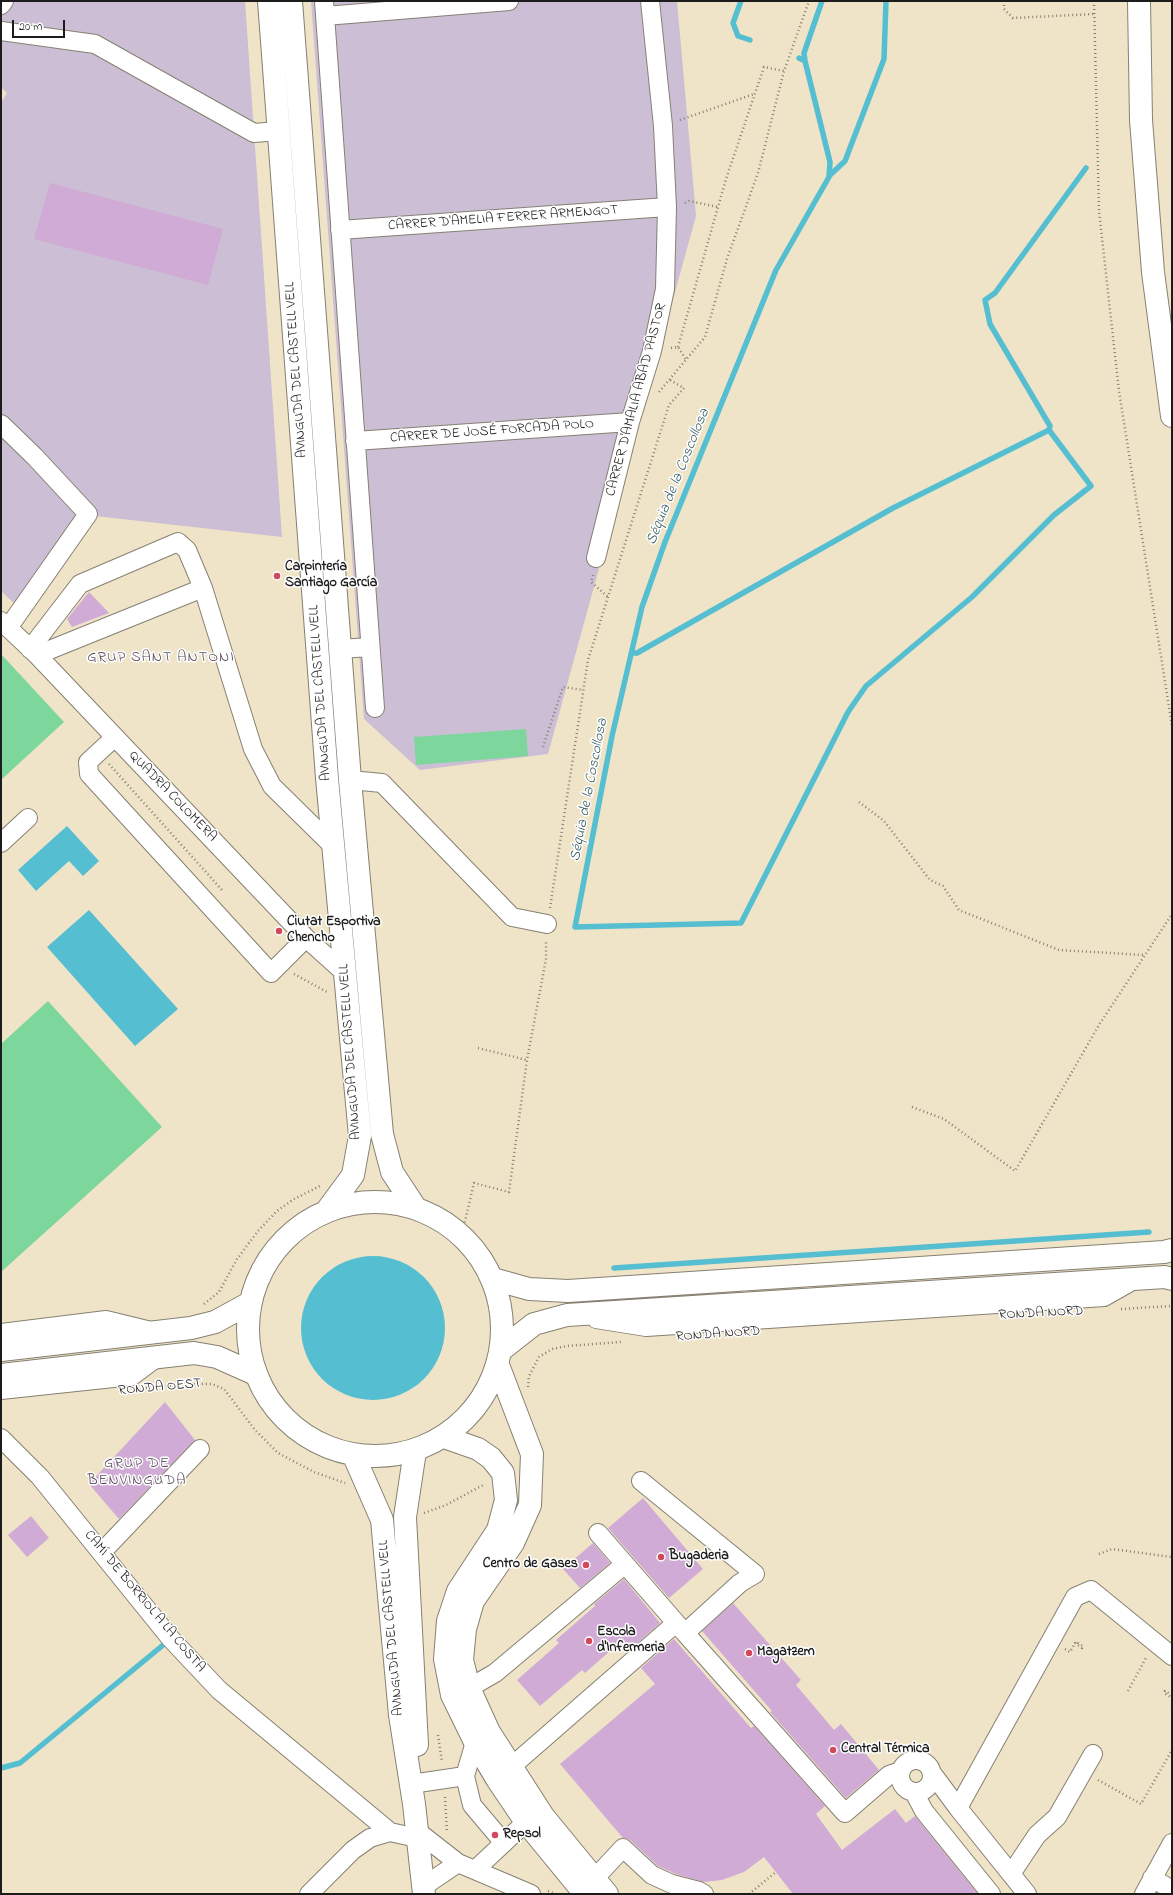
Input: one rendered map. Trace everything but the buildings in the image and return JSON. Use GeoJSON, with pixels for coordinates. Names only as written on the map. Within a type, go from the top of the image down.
{"type":"FeatureCollection","features":[{"type":"Feature","properties":{"kind":"main road","name":"AVINGUDA DEL CASTELL VELL"},"geometry":{"type":"LineString","coordinates":[[269,1],[334,846],[360,1136],[353,1176],[328,1209]]}},
{"type":"Feature","properties":{"kind":"main road","name":"AVINGUDA DEL CASTELL VELL"},"geometry":{"type":"LineString","coordinates":[[292,1],[350,780],[382,1134],[392,1172],[415,1207]]}},
{"type":"Feature","properties":{"kind":"main road"},"geometry":{"type":"LineString","coordinates":[[1139,1],[1141,120],[1153,272],[1172,416]]}},
{"type":"Feature","properties":{"kind":"main road"},"geometry":{"type":"LineString","coordinates":[[500,1358],[477,1406],[444,1437],[415,1451],[384,1458],[354,1456],[292,1428],[252,1373],[245,1339],[248,1304],[276,1246],[328,1209],[372,1200],[415,1207],[462,1234],[493,1279],[502,1314],[500,1358],[532,1454],[530,1505],[513,1543],[473,1601],[465,1629],[462,1660],[469,1688],[489,1732],[543,1816],[595,1889]]}},
{"type":"Feature","properties":{"kind":"main road"},"geometry":{"type":"LineString","coordinates":[[493,1279],[529,1289],[568,1291],[1164,1252],[1172,1250]]}},
{"type":"Feature","properties":{"kind":"main road","name":"RONDA NORD"},"geometry":{"type":"LineString","coordinates":[[500,1358],[534,1324],[568,1315],[1137,1278],[1165,1277],[1172,1279]]}},
{"type":"Feature","properties":{"kind":"main road"},"geometry":{"type":"LineString","coordinates":[[1,1350],[191,1328],[215,1322],[248,1304]]}},
{"type":"Feature","properties":{"kind":"main road"},"geometry":{"type":"LineString","coordinates":[[1,1375],[194,1353],[217,1357],[252,1373]]}},
{"type":"Feature","properties":{"kind":"main road"},"geometry":{"type":"LineString","coordinates":[[444,1437],[478,1449],[492,1458],[503,1473],[506,1500],[498,1530],[458,1591],[448,1621],[445,1659],[452,1695],[497,1779],[526,1822],[595,1889]]}},
{"type":"Feature","properties":{"kind":"main road","name":"AVINGUDA DEL CASTELL VELL"},"geometry":{"type":"LineString","coordinates":[[415,1451],[405,1517],[417,1834],[424,1890]]}},
{"type":"Feature","properties":{"kind":"main road","name":"AVINGUDA DEL CASTELL VELL"},"geometry":{"type":"LineString","coordinates":[[354,1456],[382,1520],[400,1715],[416,1793]]}},
{"type":"Feature","properties":{"kind":"street"},"geometry":{"type":"LineString","coordinates":[[1,5],[4,1]]}},
{"type":"Feature","properties":{"kind":"street"},"geometry":{"type":"LineString","coordinates":[[375,708],[324,8],[509,1]]}},
{"type":"Feature","properties":{"kind":"street","name":"CARRER D'AMALIA ABAD PASTOR"},"geometry":{"type":"LineString","coordinates":[[596,558],[630,422],[652,351],[665,289],[667,207],[663,126],[650,1]]}},
{"type":"Feature","properties":{"kind":"street"},"geometry":{"type":"LineString","coordinates":[[1,31],[94,44],[254,133],[278,131]]}},
{"type":"Feature","properties":{"kind":"street","name":"CARRER D'AMELIA FERRER ARMENGOT"},"geometry":{"type":"LineString","coordinates":[[340,230],[667,207]]}},
{"type":"Feature","properties":{"kind":"street","name":"CARRER DE JOSÉ FORCADA POLO"},"geometry":{"type":"LineString","coordinates":[[355,441],[630,422]]}},
{"type":"Feature","properties":{"kind":"street"},"geometry":{"type":"LineString","coordinates":[[1,424],[35,457],[88,514],[4,624]]}},
{"type":"Feature","properties":{"kind":"street"},"geometry":{"type":"LineString","coordinates":[[34,652],[80,584],[178,542],[187,550],[203,588],[253,749],[272,786],[334,846]]}},
{"type":"Feature","properties":{"kind":"street"},"geometry":{"type":"LineString","coordinates":[[34,652],[203,588]]}},
{"type":"Feature","properties":{"kind":"street","name":"QUADRA COLOMERA"},"geometry":{"type":"LineString","coordinates":[[4,624],[34,652],[113,739],[306,938],[345,973]]}},
{"type":"Feature","properties":{"kind":"street"},"geometry":{"type":"LineString","coordinates":[[340,649],[370,647]]}},
{"type":"Feature","properties":{"kind":"street"},"geometry":{"type":"LineString","coordinates":[[113,739],[88,762],[89,774],[271,973],[306,938]]}},
{"type":"Feature","properties":{"kind":"street"},"geometry":{"type":"LineString","coordinates":[[350,780],[382,784],[512,917],[547,924]]}},
{"type":"Feature","properties":{"kind":"street"},"geometry":{"type":"LineString","coordinates":[[1,843],[28,818]]}},
{"type":"Feature","properties":{"kind":"street"},"geometry":{"type":"LineString","coordinates":[[1,1333],[106,1320],[156,1332]]}},
{"type":"Feature","properties":{"kind":"street","name":"RONDA OEST"},"geometry":{"type":"LineString","coordinates":[[1,1390],[132,1376],[160,1356]]}},
{"type":"Feature","properties":{"kind":"street","name":"CAMÍ DE BORRIOL A LA COSTA"},"geometry":{"type":"LineString","coordinates":[[1,1438],[40,1477],[171,1639],[219,1690],[390,1832]]}},
{"type":"Feature","properties":{"kind":"street"},"geometry":{"type":"LineString","coordinates":[[102,1552],[200,1449]]}},
{"type":"Feature","properties":{"kind":"street"},"geometry":{"type":"LineString","coordinates":[[511,1767],[680,1628],[740,1583],[755,1574],[640,1481]]}},
{"type":"Feature","properties":{"kind":"street"},"geometry":{"type":"LineString","coordinates":[[598,1533],[680,1628],[845,1813],[889,1775],[901,1771]]}},
{"type":"Feature","properties":{"kind":"street"},"geometry":{"type":"LineString","coordinates":[[469,1688],[495,1673],[625,1564]]}},
{"type":"Feature","properties":{"kind":"street"},"geometry":{"type":"LineString","coordinates":[[956,1806],[1075,1597],[1091,1590],[1172,1656]]}},
{"type":"Feature","properties":{"kind":"street"},"geometry":{"type":"LineString","coordinates":[[476,1742],[465,1776],[472,1805],[504,1843]]}},
{"type":"Feature","properties":{"kind":"street"},"geometry":{"type":"LineString","coordinates":[[1011,1874],[1037,1835],[1057,1817],[1093,1754]]}},
{"type":"Feature","properties":{"kind":"street"},"geometry":{"type":"LineString","coordinates":[[990,1894],[924,1811],[924,1785],[926,1763],[914,1760],[906,1764],[901,1771],[901,1780],[906,1788],[924,1785],[956,1806],[1028,1894]]}},
{"type":"Feature","properties":{"kind":"street"},"geometry":{"type":"LineString","coordinates":[[416,1793],[465,1776]]}},
{"type":"Feature","properties":{"kind":"street"},"geometry":{"type":"LineString","coordinates":[[475,1870],[526,1822]]}},
{"type":"Feature","properties":{"kind":"street"},"geometry":{"type":"LineString","coordinates":[[309,1894],[353,1850],[370,1838],[390,1832],[417,1834],[458,1863],[532,1894]]}},
{"type":"Feature","properties":{"kind":"street"},"geometry":{"type":"LineString","coordinates":[[1144,1894],[1172,1843]]}},
{"type":"Feature","properties":{"kind":"street"},"geometry":{"type":"LineString","coordinates":[[595,1889],[623,1848],[652,1875],[672,1884],[699,1891],[704,1894]]}},
{"type":"Feature","properties":{"kind":"street"},"geometry":{"type":"LineString","coordinates":[[424,1890],[458,1863]]}},
{"type":"Feature","properties":{"kind":"street"},"geometry":{"type":"LineString","coordinates":[[1152,1878],[1172,1890]]}},
{"type":"Feature","properties":{"kind":"path"},"geometry":{"type":"LineString","coordinates":[[655,396],[705,337],[727,259],[758,173],[784,71],[809,1]]}},
{"type":"Feature","properties":{"kind":"path"},"geometry":{"type":"LineString","coordinates":[[1004,1],[1004,9],[1013,18],[1094,14]]}},
{"type":"Feature","properties":{"kind":"path"},"geometry":{"type":"LineString","coordinates":[[1094,1],[1100,219],[1119,391],[1172,726]]}},
{"type":"Feature","properties":{"kind":"path"},"geometry":{"type":"LineString","coordinates":[[678,347],[718,207],[764,66],[784,71]]}},
{"type":"Feature","properties":{"kind":"path"},"geometry":{"type":"LineString","coordinates":[[663,126],[755,94]]}},
{"type":"Feature","properties":{"kind":"path"},"geometry":{"type":"LineString","coordinates":[[667,207],[689,202],[718,207]]}},
{"type":"Feature","properties":{"kind":"path"},"geometry":{"type":"LineString","coordinates":[[462,1234],[474,1183],[509,1192],[527,1060],[546,959],[547,924],[588,660],[669,405],[684,388],[670,380]]}},
{"type":"Feature","properties":{"kind":"path"},"geometry":{"type":"LineString","coordinates":[[596,558],[591,582],[608,597]]}},
{"type":"Feature","properties":{"kind":"path"},"geometry":{"type":"LineString","coordinates":[[543,747],[563,687],[583,690]]}},
{"type":"Feature","properties":{"kind":"path"},"geometry":{"type":"LineString","coordinates":[[113,739],[117,747],[105,759],[225,894]]}},
{"type":"Feature","properties":{"kind":"path"},"geometry":{"type":"LineString","coordinates":[[859,802],[884,821],[930,880],[943,886],[958,910],[1059,950],[1144,955]]}},
{"type":"Feature","properties":{"kind":"path"},"geometry":{"type":"LineString","coordinates":[[912,1107],[944,1119],[1015,1171],[1099,1025],[1172,914]]}},
{"type":"Feature","properties":{"kind":"path"},"geometry":{"type":"LineString","coordinates":[[283,961],[294,974],[334,995]]}},
{"type":"Feature","properties":{"kind":"path"},"geometry":{"type":"LineString","coordinates":[[478,1048],[527,1060]]}},
{"type":"Feature","properties":{"kind":"path"},"geometry":{"type":"LineString","coordinates":[[200,1307],[219,1292],[237,1260],[258,1231],[277,1211],[294,1199],[327,1182]]}},
{"type":"Feature","properties":{"kind":"path"},"geometry":{"type":"LineString","coordinates":[[1119,1309],[1172,1306]]}},
{"type":"Feature","properties":{"kind":"path"},"geometry":{"type":"LineString","coordinates":[[528,1390],[529,1376],[539,1357],[552,1349],[567,1346],[622,1342]]}},
{"type":"Feature","properties":{"kind":"path","name":"RONDA OEST"},"geometry":{"type":"LineString","coordinates":[[142,1388],[212,1384],[224,1389],[255,1430],[278,1453],[314,1472],[345,1483],[349,1490]]}},
{"type":"Feature","properties":{"kind":"path"},"geometry":{"type":"LineString","coordinates":[[405,1517],[416,1516],[446,1505],[503,1473]]}},
{"type":"Feature","properties":{"kind":"path"},"geometry":{"type":"LineString","coordinates":[[1099,1554],[1112,1549],[1172,1557]]}},
{"type":"Feature","properties":{"kind":"path"},"geometry":{"type":"LineString","coordinates":[[1072,1649],[1075,1643],[1082,1648],[1083,1646],[1078,1643],[1079,1641]]}},
{"type":"Feature","properties":{"kind":"path"},"geometry":{"type":"LineString","coordinates":[[1128,1691],[1155,1642]]}},
{"type":"Feature","properties":{"kind":"path"},"geometry":{"type":"LineString","coordinates":[[1172,1695],[1165,1691],[1164,1693],[1172,1698]]}},
{"type":"Feature","properties":{"kind":"path"},"geometry":{"type":"LineString","coordinates":[[1083,1772],[1141,1804],[1172,1750]]}},
{"type":"Feature","properties":{"kind":"path"},"geometry":{"type":"LineString","coordinates":[[749,1894],[776,1872]]}},
{"type":"Feature","properties":{"kind":"shaded area"},"geometry":{"type":"Polygon","coordinates":[[[1,1],[245,1],[282,537],[95,516],[19,608],[1,591],[1,103],[7,93],[1,87],[1,1]]]}},
{"type":"Feature","properties":{"kind":"shaded area"},"geometry":{"type":"Polygon","coordinates":[[[311,1],[677,1],[696,216],[548,754],[420,770],[364,719],[311,1]]]}},
{"type":"Feature","properties":{"kind":"green space"},"geometry":{"type":"Polygon","coordinates":[[[1,654],[64,722],[1,780],[1,654]]]}},
{"type":"Feature","properties":{"kind":"green space"},"geometry":{"type":"Polygon","coordinates":[[[526,729],[528,756],[416,765],[414,737],[526,729]]]}},
{"type":"Feature","properties":{"kind":"green space"},"geometry":{"type":"Polygon","coordinates":[[[48,1001],[162,1127],[1,1272],[1,1044],[48,1001]]]}},
{"type":"Feature","properties":{"kind":"water"},"geometry":{"type":"Polygon","coordinates":[[[67,826],[99,861],[83,876],[69,861],[36,891],[18,870],[67,826]]]}},
{"type":"Feature","properties":{"kind":"water"},"geometry":{"type":"Polygon","coordinates":[[[89,910],[178,1009],[135,1046],[47,947],[89,910]]]}},
{"type":"Feature","properties":{"kind":"water"},"geometry":{"type":"Polygon","coordinates":[[[366,1256],[380,1256],[394,1259],[413,1268],[429,1282],[442,1307],[445,1328],[444,1342],[439,1356],[429,1374],[419,1384],[394,1397],[380,1400],[366,1400],[352,1397],[333,1388],[317,1374],[304,1349],[301,1335],[301,1321],[304,1307],[313,1288],[327,1272],[352,1259],[366,1256]]]}},
{"type":"Feature","properties":{"kind":"waterway","name":"Séquia de la Coscollosa"},"geometry":{"type":"LineString","coordinates":[[741,1],[733,23],[738,36],[750,40]]}},
{"type":"Feature","properties":{"kind":"waterway"},"geometry":{"type":"LineString","coordinates":[[805,61],[804,53],[822,1]]}},
{"type":"Feature","properties":{"kind":"waterway"},"geometry":{"type":"LineString","coordinates":[[829,176],[845,161],[884,59],[886,1]]}},
{"type":"Feature","properties":{"kind":"waterway"},"geometry":{"type":"LineString","coordinates":[[799,58],[805,61],[830,162],[829,177],[776,270],[665,542],[642,607],[612,736],[575,927],[741,923],[848,712],[866,686],[972,597],[1054,515],[1091,486],[1049,430],[1050,426],[990,324],[985,300],[995,293],[1086,168]]}},
{"type":"Feature","properties":{"kind":"waterway"},"geometry":{"type":"LineString","coordinates":[[632,653],[637,653],[893,508],[1049,430]]}},
{"type":"Feature","properties":{"kind":"waterway"},"geometry":{"type":"LineString","coordinates":[[614,1268],[1149,1232]]}},
{"type":"Feature","properties":{"kind":"waterway"},"geometry":{"type":"LineString","coordinates":[[1,1768],[20,1763],[168,1641]]}},
{"type":"Feature","properties":{"kind":"place","name":"Carpintería Santiago García"},"geometry":{"type":"Point","coordinates":[277,576]}},
{"type":"Feature","properties":{"kind":"place","name":"Ciutat Esportiva Chencho"},"geometry":{"type":"Point","coordinates":[279,931]}},
{"type":"Feature","properties":{"kind":"place","name":"Bugaderia"},"geometry":{"type":"Point","coordinates":[661,1557]}},
{"type":"Feature","properties":{"kind":"place","name":"Centro de Gases"},"geometry":{"type":"Point","coordinates":[586,1565]}},
{"type":"Feature","properties":{"kind":"place","name":"Escola d'Infermeria"},"geometry":{"type":"Point","coordinates":[589,1641]}},
{"type":"Feature","properties":{"kind":"place","name":"Magatzem"},"geometry":{"type":"Point","coordinates":[749,1653]}},
{"type":"Feature","properties":{"kind":"place","name":"Central Térmica"},"geometry":{"type":"Point","coordinates":[833,1750]}},
{"type":"Feature","properties":{"kind":"place","name":"Repsol"},"geometry":{"type":"Point","coordinates":[495,1835]}},
{"type":"Feature","properties":{"kind":"district","name":"GRUP SANT ANTONI"},"geometry":{"type":"Point","coordinates":[161,659]}},
{"type":"Feature","properties":{"kind":"district","name":"GRUP DE BENVINGUDA"},"geometry":{"type":"Point","coordinates":[137,1474]}}]}
